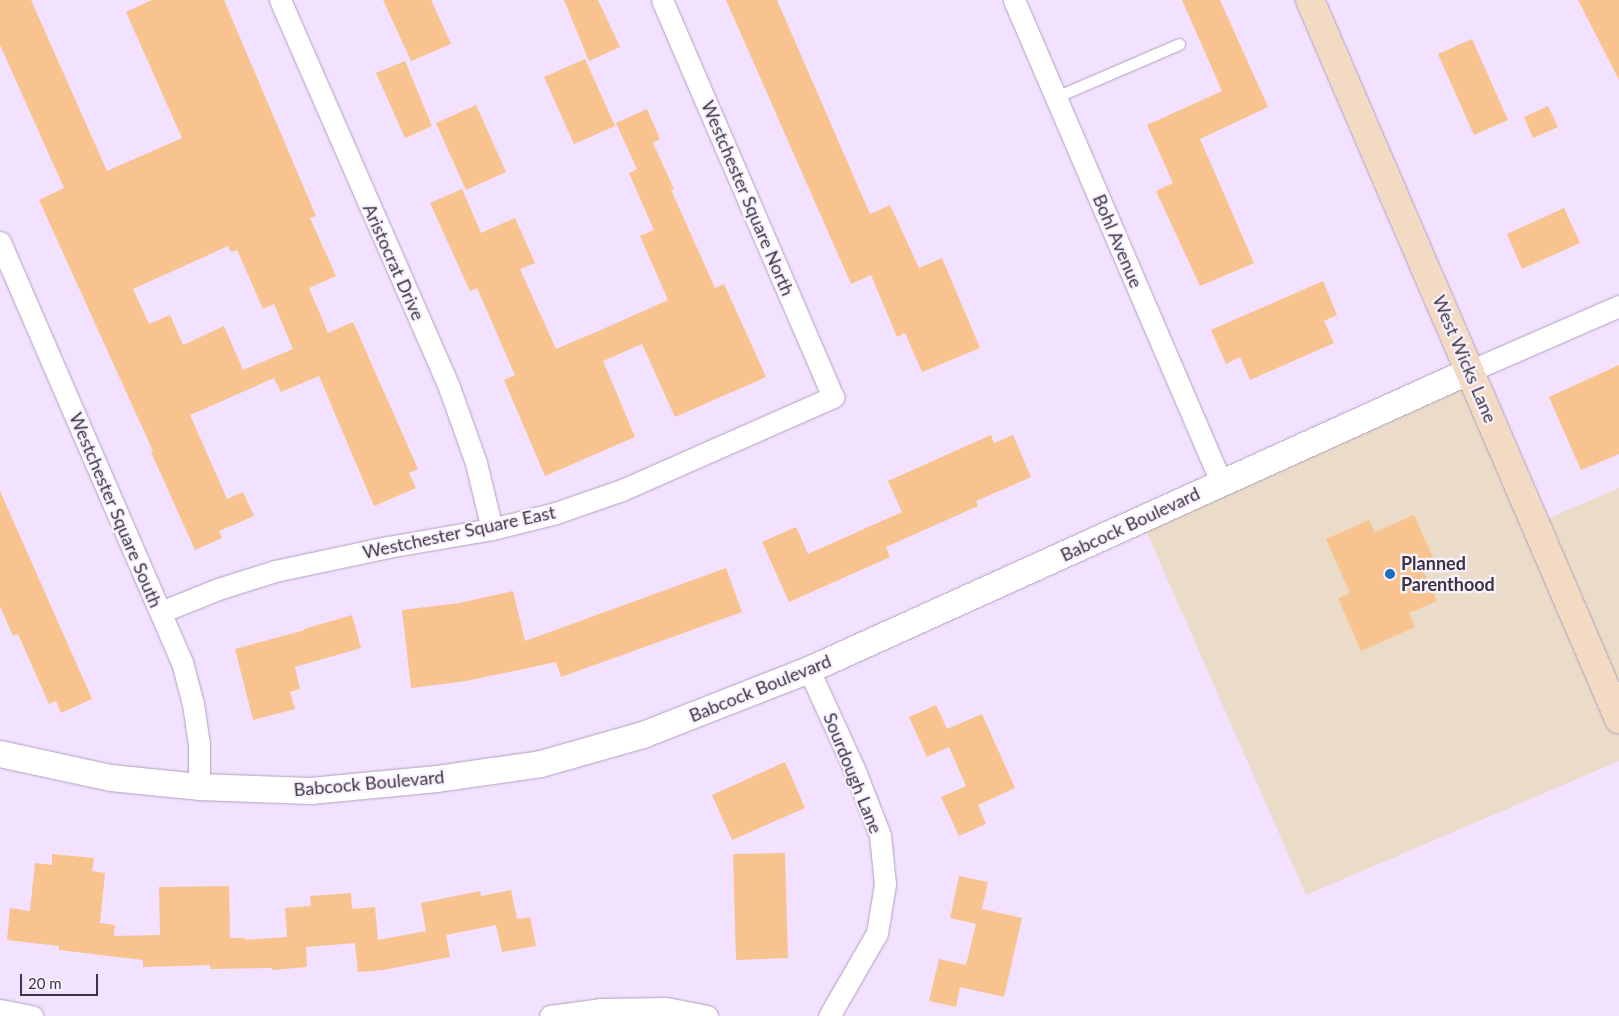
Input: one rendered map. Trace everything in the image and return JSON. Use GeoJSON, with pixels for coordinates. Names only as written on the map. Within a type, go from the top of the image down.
{"type":"FeatureCollection","features":[{"type":"Feature","properties":{"kind":"main road","name":"West Wicks Lane"},"geometry":{"type":"LineString","coordinates":[[1310,0],[1619,719]]}},
{"type":"Feature","properties":{"kind":"street","name":"Aristocrat Drive"},"geometry":{"type":"LineString","coordinates":[[280,0],[449,387],[476,463],[492,529]]}},
{"type":"Feature","properties":{"kind":"street","name":"Westchester Square North"},"geometry":{"type":"LineString","coordinates":[[662,0],[833,397]]}},
{"type":"Feature","properties":{"kind":"street","name":"Bohl Avenue"},"geometry":{"type":"LineString","coordinates":[[1014,0],[1221,482]]}},
{"type":"Feature","properties":{"kind":"street","name":"Westchester Square South"},"geometry":{"type":"LineString","coordinates":[[0,242],[182,662],[193,704],[199,744],[199,787]]}},
{"type":"Feature","properties":{"kind":"street"},"geometry":{"type":"LineString","coordinates":[[1470,370],[1619,306]]}},
{"type":"Feature","properties":{"kind":"street","name":"Babcock Boulevard"},"geometry":{"type":"LineString","coordinates":[[0,754],[111,778],[199,787],[311,791],[437,779],[541,764],[644,735],[809,670],[1470,370]]}},
{"type":"Feature","properties":{"kind":"street","name":"Westchester Square East"},"geometry":{"type":"LineString","coordinates":[[161,612],[218,589],[275,571],[388,547],[492,529],[556,513],[622,490],[833,397]]}},
{"type":"Feature","properties":{"kind":"street","name":"Sourdough Lane"},"geometry":{"type":"LineString","coordinates":[[809,670],[855,771],[880,836],[885,884],[877,933],[829,1016]]}},
{"type":"Feature","properties":{"kind":"street"},"geometry":{"type":"LineString","coordinates":[[550,1016],[601,1009],[666,1008],[707,1016]]}},
{"type":"Feature","properties":{"kind":"street"},"geometry":{"type":"LineString","coordinates":[[0,1010],[32,1016]]}},
{"type":"Feature","properties":{"kind":"lane"},"geometry":{"type":"LineString","coordinates":[[1056,98],[1179,44]]}},
{"type":"Feature","properties":{"kind":"shaded area"},"geometry":{"type":"Polygon","coordinates":[[[1470,371],[1535,524],[1619,488],[1619,761],[1306,895],[1141,519],[1470,371]]]}},
{"type":"Feature","properties":{"kind":"building"},"geometry":{"type":"Polygon","coordinates":[[[0,0],[31,0],[107,171],[182,138],[126,12],[152,0],[224,0],[316,216],[310,218],[336,276],[309,288],[328,333],[353,322],[418,469],[409,473],[416,488],[374,506],[319,376],[281,392],[274,378],[190,415],[227,499],[243,492],[254,516],[219,531],[222,538],[195,550],[151,452],[153,451],[39,200],[64,188],[0,45],[0,0]],[[228,246],[133,289],[149,324],[170,315],[183,345],[224,326],[243,370],[293,349],[274,304],[263,309],[237,250],[231,252],[228,246]]]}},
{"type":"Feature","properties":{"kind":"building"},"geometry":{"type":"Polygon","coordinates":[[[383,0],[431,0],[451,44],[411,61],[383,0]]]}},
{"type":"Feature","properties":{"kind":"building"},"geometry":{"type":"Polygon","coordinates":[[[564,0],[598,0],[620,47],[589,61],[564,0]]]}},
{"type":"Feature","properties":{"kind":"building"},"geometry":{"type":"Polygon","coordinates":[[[726,0],[777,0],[870,214],[890,205],[919,268],[942,258],[980,348],[922,372],[905,333],[897,337],[871,275],[851,284],[726,0]]]}},
{"type":"Feature","properties":{"kind":"building"},"geometry":{"type":"Polygon","coordinates":[[[1182,0],[1220,0],[1268,107],[1200,139],[1254,263],[1200,286],[1156,191],[1173,183],[1147,125],[1222,91],[1182,0]]]}},
{"type":"Feature","properties":{"kind":"building"},"geometry":{"type":"Polygon","coordinates":[[[1578,0],[1619,0],[1619,80],[1578,0]]]}},
{"type":"Feature","properties":{"kind":"building"},"geometry":{"type":"Polygon","coordinates":[[[1472,39],[1508,120],[1474,135],[1438,54],[1472,39]]]}},
{"type":"Feature","properties":{"kind":"building"},"geometry":{"type":"Polygon","coordinates":[[[585,59],[615,126],[574,144],[544,77],[585,59]]]}},
{"type":"Feature","properties":{"kind":"building"},"geometry":{"type":"Polygon","coordinates":[[[405,61],[432,126],[405,138],[376,73],[405,61]]]}},
{"type":"Feature","properties":{"kind":"building"},"geometry":{"type":"Polygon","coordinates":[[[476,105],[506,172],[466,190],[436,123],[476,105]]]}},
{"type":"Feature","properties":{"kind":"building"},"geometry":{"type":"Polygon","coordinates":[[[1548,106],[1558,127],[1533,138],[1524,117],[1548,106]]]}},
{"type":"Feature","properties":{"kind":"building"},"geometry":{"type":"Polygon","coordinates":[[[647,109],[660,139],[653,143],[674,189],[671,190],[715,288],[724,284],[766,377],[675,417],[642,344],[603,361],[635,437],[545,476],[504,380],[515,375],[477,288],[470,291],[430,203],[462,189],[481,233],[515,218],[535,263],[520,269],[556,349],[603,329],[668,300],[640,236],[654,230],[629,173],[637,169],[616,123],[647,109]]]}},
{"type":"Feature","properties":{"kind":"building"},"geometry":{"type":"Polygon","coordinates":[[[1564,208],[1580,243],[1522,269],[1507,234],[1564,208]]]}},
{"type":"Feature","properties":{"kind":"building"},"geometry":{"type":"Polygon","coordinates":[[[1323,281],[1337,315],[1324,321],[1334,343],[1250,380],[1240,357],[1226,364],[1211,330],[1323,281]]]}},
{"type":"Feature","properties":{"kind":"building"},"geometry":{"type":"Polygon","coordinates":[[[1619,365],[1619,454],[1581,470],[1549,397],[1619,365]]]}},
{"type":"Feature","properties":{"kind":"building"},"geometry":{"type":"Polygon","coordinates":[[[991,435],[994,443],[1013,435],[1031,477],[976,501],[978,506],[886,547],[890,557],[789,602],[762,542],[796,527],[808,554],[902,512],[888,481],[991,435]]]}},
{"type":"Feature","properties":{"kind":"building"},"geometry":{"type":"Polygon","coordinates":[[[0,491],[92,699],[61,713],[56,701],[49,704],[18,634],[13,636],[0,606],[0,491]]]}},
{"type":"Feature","properties":{"kind":"building"},"geometry":{"type":"Polygon","coordinates":[[[1414,515],[1435,562],[1422,568],[1437,601],[1409,613],[1415,627],[1361,651],[1338,598],[1350,593],[1326,539],[1369,520],[1375,532],[1414,515]]]}},
{"type":"Feature","properties":{"kind":"building"},"geometry":{"type":"Polygon","coordinates":[[[726,568],[742,612],[561,677],[556,662],[466,681],[411,688],[402,610],[459,603],[513,591],[525,641],[726,568]]]}},
{"type":"Feature","properties":{"kind":"building"},"geometry":{"type":"Polygon","coordinates":[[[352,615],[361,648],[295,667],[300,689],[290,692],[295,709],[253,720],[235,649],[352,615]]]}},
{"type":"Feature","properties":{"kind":"building"},"geometry":{"type":"Polygon","coordinates":[[[936,705],[947,729],[982,714],[1015,788],[978,805],[986,824],[959,836],[941,797],[966,786],[949,747],[927,757],[909,717],[936,705]]]}},
{"type":"Feature","properties":{"kind":"building"},"geometry":{"type":"Polygon","coordinates":[[[785,762],[805,808],[732,840],[712,795],[785,762]]]}},
{"type":"Feature","properties":{"kind":"building"},"geometry":{"type":"Polygon","coordinates":[[[785,853],[788,958],[736,960],[733,854],[785,853]]]}},
{"type":"Feature","properties":{"kind":"building"},"geometry":{"type":"Polygon","coordinates":[[[52,854],[94,858],[92,871],[105,873],[100,923],[115,925],[114,936],[160,935],[159,887],[229,886],[230,938],[245,938],[245,940],[287,937],[285,908],[311,906],[310,896],[351,893],[352,909],[375,907],[378,940],[426,931],[421,903],[480,891],[481,896],[511,890],[517,919],[530,917],[536,946],[502,952],[496,925],[446,935],[450,957],[383,970],[358,972],[355,943],[306,947],[307,967],[272,970],[272,968],[210,969],[210,965],[143,967],[143,960],[59,950],[59,946],[7,940],[10,908],[30,911],[35,863],[52,865],[52,854]]]}},
{"type":"Feature","properties":{"kind":"building"},"geometry":{"type":"Polygon","coordinates":[[[959,876],[988,882],[982,909],[1022,918],[1004,997],[960,987],[956,1007],[929,1001],[939,959],[966,965],[976,924],[950,918],[959,876]]]}},
{"type":"Feature","properties":{"kind":"place","name":"Planned Parenthood"},"geometry":{"type":"Point","coordinates":[1390,574]}}]}
